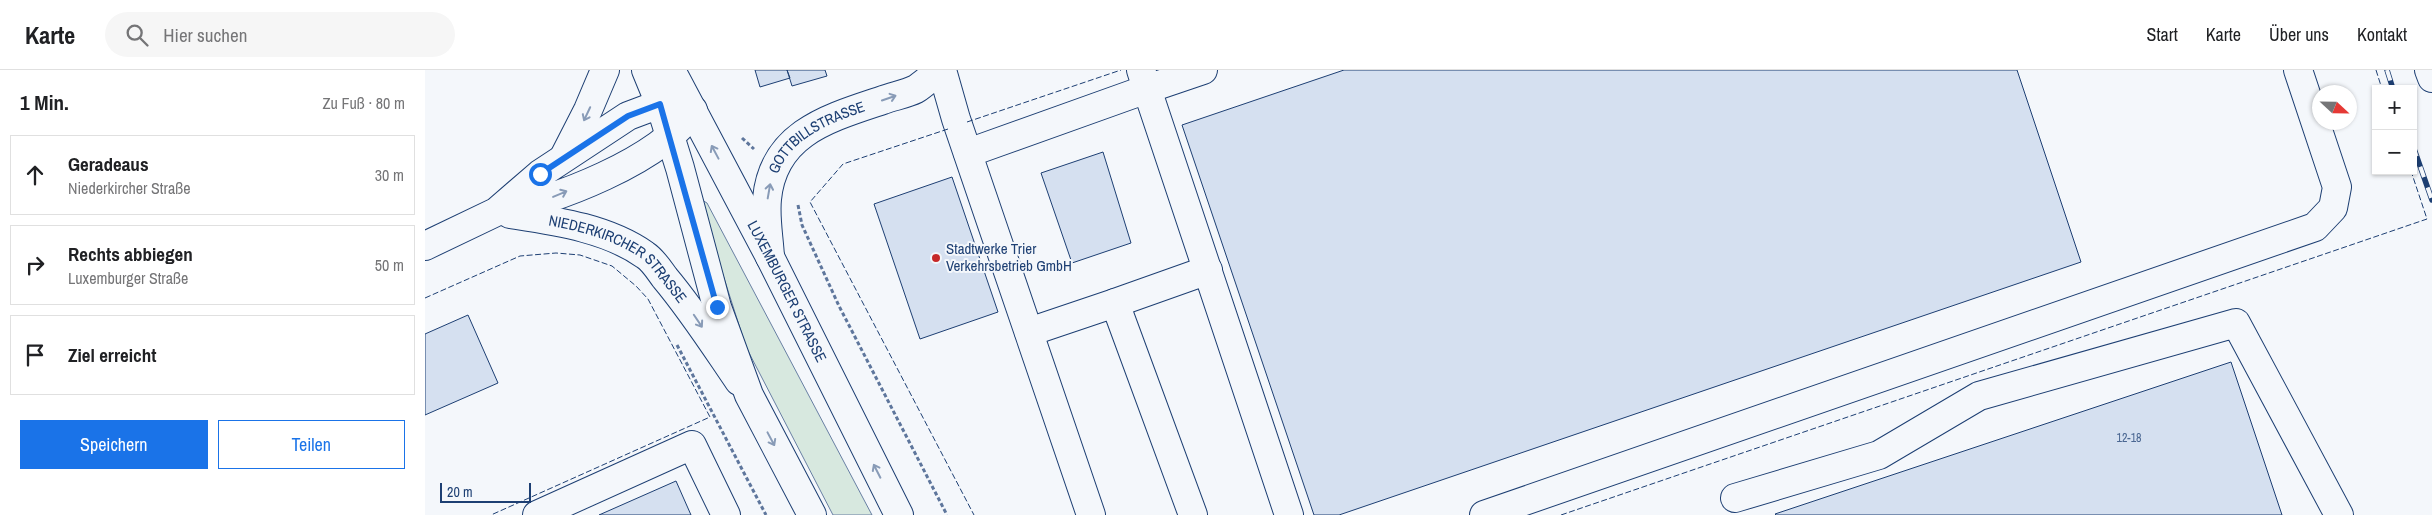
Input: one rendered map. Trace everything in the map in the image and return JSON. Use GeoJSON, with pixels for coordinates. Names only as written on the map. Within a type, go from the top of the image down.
{"type":"FeatureCollection","features":[{"type":"Feature","properties":{"kind":"street","name":"NIEDERKIRCHER STRASSE"},"geometry":{"type":"LineString","coordinates":[[565,156],[605,70]]}},
{"type":"Feature","properties":{"kind":"street"},"geometry":{"type":"LineString","coordinates":[[646,70],[660,104],[670,137],[717,307],[749,395],[811,515]]}},
{"type":"Feature","properties":{"kind":"street","name":"LUXEMBURGER STRASSE"},"geometry":{"type":"LineString","coordinates":[[671,70],[770,257],[899,515]]}},
{"type":"Feature","properties":{"kind":"street"},"geometry":{"type":"LineString","coordinates":[[941,70],[1091,515]]}},
{"type":"Feature","properties":{"kind":"street","name":"GOTTBILLSTRASSE"},"geometry":{"type":"LineString","coordinates":[[770,257],[767,217],[768,190],[779,158],[786,148],[810,129],[856,109],[916,89],[941,70]]}},
{"type":"Feature","properties":{"kind":"street"},"geometry":{"type":"LineString","coordinates":[[968,152],[1144,80],[1203,70]]}},
{"type":"Feature","properties":{"kind":"street"},"geometry":{"type":"LineString","coordinates":[[1484,515],[2315,227],[2333,208],[2337,187],[2299,70]]}},
{"type":"Feature","properties":{"kind":"street"},"geometry":{"type":"LineString","coordinates":[[2429,70],[2432,78]]}},
{"type":"Feature","properties":{"kind":"street"},"geometry":{"type":"LineString","coordinates":[[1144,80],[1289,515]]}},
{"type":"Feature","properties":{"kind":"street","name":"NIEDERKIRCHER STRASSE"},"geometry":{"type":"LineString","coordinates":[[425,246],[496,212],[540,202],[627,165],[670,137],[693,110],[678,105],[660,104],[628,116],[540,174],[496,212]]}},
{"type":"Feature","properties":{"kind":"street","name":"NIEDERKIRCHER STRASSE"},"geometry":{"type":"LineString","coordinates":[[496,212],[559,222],[592,231],[624,242],[647,256],[682,298],[749,395]]}},
{"type":"Feature","properties":{"kind":"street"},"geometry":{"type":"LineString","coordinates":[[1029,332],[1208,270]]}},
{"type":"Feature","properties":{"kind":"street"},"geometry":{"type":"LineString","coordinates":[[1115,303],[1193,515]]}},
{"type":"Feature","properties":{"kind":"street"},"geometry":{"type":"LineString","coordinates":[[1735,498],[1879,455],[1979,396],[2236,323],[2339,515]]}},
{"type":"Feature","properties":{"kind":"street"},"geometry":{"type":"LineString","coordinates":[[537,515],[692,445],[726,515]]}},
{"type":"Feature","properties":{"kind":"path"},"geometry":{"type":"LineString","coordinates":[[797,200],[802,225],[839,306],[947,515]]}},
{"type":"Feature","properties":{"kind":"path"},"geometry":{"type":"LineString","coordinates":[[674,340],[766,515]]}},
{"type":"Feature","properties":{"kind":"shaded area"},"geometry":{"type":"Polygon","coordinates":[[[702,200],[707,203],[872,515],[833,515],[746,347],[701,206],[702,200]]]}},
{"type":"Feature","properties":{"kind":"building"},"geometry":{"type":"Polygon","coordinates":[[[755,70],[787,70],[790,78],[760,87],[755,70]]]}},
{"type":"Feature","properties":{"kind":"building"},"geometry":{"type":"Polygon","coordinates":[[[787,70],[825,70],[827,76],[792,86],[787,70]]]}},
{"type":"Feature","properties":{"kind":"building"},"geometry":{"type":"Polygon","coordinates":[[[1344,70],[2017,70],[2081,262],[1339,515],[1314,515],[1182,125],[1344,70]]]}},
{"type":"Feature","properties":{"kind":"building"},"geometry":{"type":"Polygon","coordinates":[[[1103,152],[1131,243],[1072,263],[1041,173],[1103,152]]]}},
{"type":"Feature","properties":{"kind":"building","name":"Stadtwerke Trier Verkehrsbetrieb GmbH"},"geometry":{"type":"Polygon","coordinates":[[[952,177],[998,312],[920,339],[874,204],[952,177]]]}},
{"type":"Feature","properties":{"kind":"building"},"geometry":{"type":"Polygon","coordinates":[[[468,315],[498,383],[425,415],[425,334],[468,315]]]}},
{"type":"Feature","properties":{"kind":"building"},"geometry":{"type":"Polygon","coordinates":[[[2231,362],[2282,515],[1775,514],[2231,362]]]}},
{"type":"Feature","properties":{"kind":"building"},"geometry":{"type":"Polygon","coordinates":[[[676,481],[691,515],[599,515],[676,481]]]}},
{"type":"Feature","properties":{"kind":"railway"},"geometry":{"type":"LineString","coordinates":[[2387,70],[2392,85]]}},
{"type":"Feature","properties":{"kind":"railway"},"geometry":{"type":"LineString","coordinates":[[2417,157],[2432,200]]}},
{"type":"Feature","properties":{"kind":"fence"},"geometry":{"type":"LineString","coordinates":[[967,122],[1121,70]]}},
{"type":"Feature","properties":{"kind":"fence"},"geometry":{"type":"LineString","coordinates":[[2376,70],[2381,85]]}},
{"type":"Feature","properties":{"kind":"fence"},"geometry":{"type":"LineString","coordinates":[[948,129],[843,164],[810,202],[974,515]]}},
{"type":"Feature","properties":{"kind":"fence"},"geometry":{"type":"LineString","coordinates":[[1561,515],[2427,219],[2412,175]]}},
{"type":"Feature","properties":{"kind":"fence"},"geometry":{"type":"LineString","coordinates":[[425,298],[520,256],[556,253],[580,255],[612,266],[648,299],[710,417],[491,515]]}},
{"type":"Feature","properties":{"kind":"place","name":"Stadtwerke Trier Verkehrsbetrieb GmbH"},"geometry":{"type":"Point","coordinates":[936,258]}},
{"type":"Feature","properties":{"kind":"route"},"geometry":{"type":"LineString","coordinates":[[540,174],[628,116],[660,104],[717,307]]}}]}
